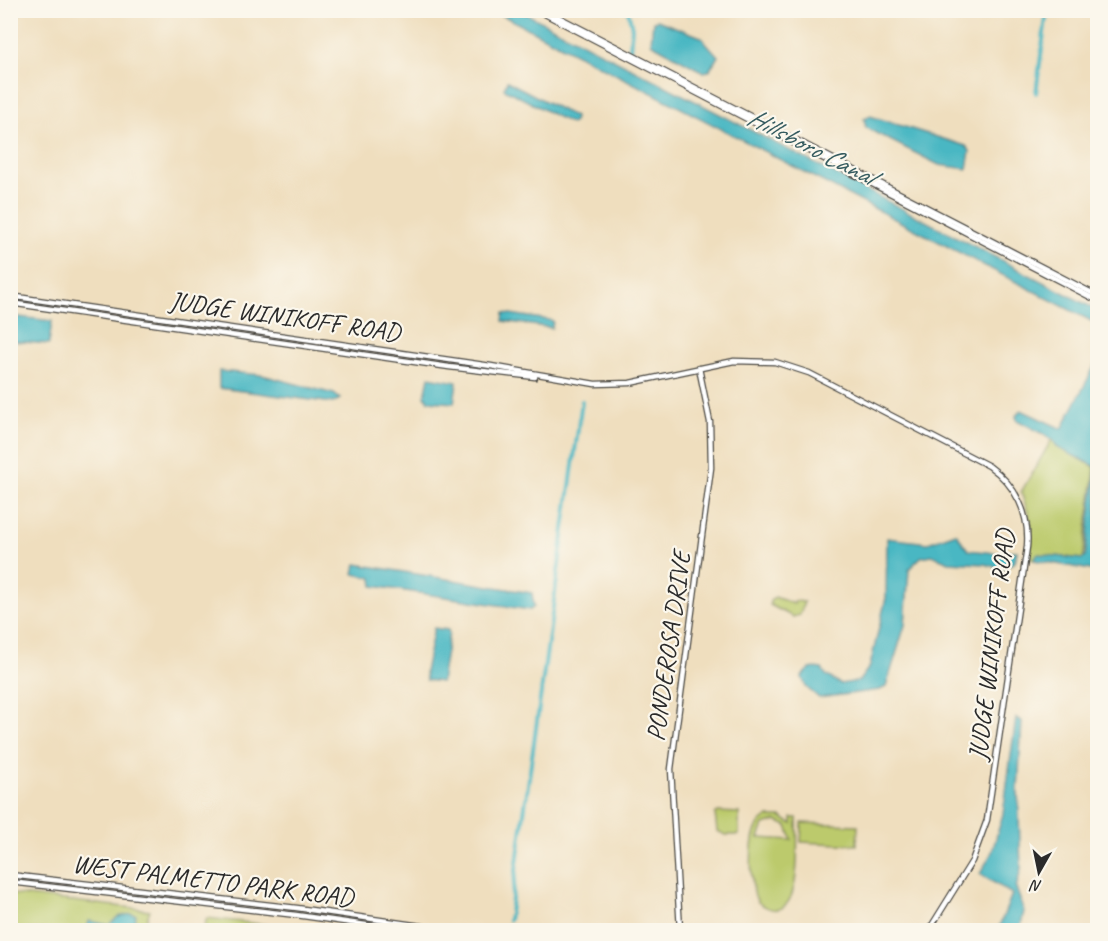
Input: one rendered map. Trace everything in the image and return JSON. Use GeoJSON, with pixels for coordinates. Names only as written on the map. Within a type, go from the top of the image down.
{"type":"FeatureCollection","features":[{"type":"Feature","properties":{"kind":"street"},"geometry":{"type":"LineString","coordinates":[[537,10],[1098,301]]}},
{"type":"Feature","properties":{"kind":"street"},"geometry":{"type":"LineString","coordinates":[[545,10],[1098,296]]}},
{"type":"Feature","properties":{"kind":"street","name":"JUDGE WINIKOFF ROAD"},"geometry":{"type":"LineString","coordinates":[[10,296],[477,364],[552,378]]}},
{"type":"Feature","properties":{"kind":"street","name":"JUDGE WINIKOFF ROAD"},"geometry":{"type":"LineString","coordinates":[[10,303],[467,370],[619,384],[754,360],[780,363],[804,370],[989,466],[1009,484],[1021,504],[1027,526],[1027,547],[990,809],[972,861],[929,930]]}},
{"type":"Feature","properties":{"kind":"street","name":"PONDEROSA DRIVE"},"geometry":{"type":"LineString","coordinates":[[680,930],[671,762],[711,468],[709,420],[699,368]]}},
{"type":"Feature","properties":{"kind":"street","name":"WEST PALMETTO PARK ROAD"},"geometry":{"type":"LineString","coordinates":[[10,875],[287,907],[449,930]]}},
{"type":"Feature","properties":{"kind":"street","name":"WEST PALMETTO PARK ROAD"},"geometry":{"type":"LineString","coordinates":[[10,882],[296,915],[401,930]]}},
{"type":"Feature","properties":{"kind":"green space"},"geometry":{"type":"Polygon","coordinates":[[[1052,439],[1059,448],[1095,467],[1083,559],[1038,554],[1034,560],[1031,559],[1031,522],[1021,492],[1052,439]]]}},
{"type":"Feature","properties":{"kind":"green space"},"geometry":{"type":"Polygon","coordinates":[[[775,597],[794,604],[795,601],[804,602],[800,615],[793,617],[770,605],[770,601],[775,597]]]}},
{"type":"Feature","properties":{"kind":"green space"},"geometry":{"type":"Polygon","coordinates":[[[718,812],[739,813],[739,835],[726,835],[717,831],[715,814],[718,812]]]}},
{"type":"Feature","properties":{"kind":"green space"},"geometry":{"type":"Polygon","coordinates":[[[767,817],[781,817],[792,824],[792,818],[797,818],[798,845],[795,881],[791,896],[784,906],[774,909],[759,903],[753,890],[752,880],[753,839],[757,827],[767,817]],[[776,821],[764,825],[759,838],[792,840],[787,826],[776,821]]]}},
{"type":"Feature","properties":{"kind":"green space"},"geometry":{"type":"Polygon","coordinates":[[[802,823],[858,825],[857,845],[801,842],[802,823]]]}},
{"type":"Feature","properties":{"kind":"green space"},"geometry":{"type":"Polygon","coordinates":[[[11,894],[150,910],[143,930],[11,930],[11,894]]]}},
{"type":"Feature","properties":{"kind":"green space"},"geometry":{"type":"Polygon","coordinates":[[[207,918],[313,930],[203,930],[207,918]]]}},
{"type":"Feature","properties":{"kind":"water","name":"Hillsboro Canal"},"geometry":{"type":"Polygon","coordinates":[[[494,11],[521,11],[1097,310],[1097,324],[494,11]]]}},
{"type":"Feature","properties":{"kind":"water"},"geometry":{"type":"Polygon","coordinates":[[[657,20],[701,37],[718,56],[709,71],[703,72],[651,43],[653,21],[657,20]]]}},
{"type":"Feature","properties":{"kind":"water"},"geometry":{"type":"Polygon","coordinates":[[[507,81],[575,117],[574,122],[571,124],[504,89],[507,81]]]}},
{"type":"Feature","properties":{"kind":"water"},"geometry":{"type":"Polygon","coordinates":[[[870,116],[966,146],[970,151],[967,169],[939,165],[866,128],[864,119],[870,116]]]}},
{"type":"Feature","properties":{"kind":"water"},"geometry":{"type":"Polygon","coordinates":[[[504,313],[553,321],[552,328],[503,321],[504,313]]]}},
{"type":"Feature","properties":{"kind":"water"},"geometry":{"type":"Polygon","coordinates":[[[11,316],[52,321],[49,344],[11,341],[11,316]]]}},
{"type":"Feature","properties":{"kind":"water"},"geometry":{"type":"Polygon","coordinates":[[[1097,361],[1097,571],[1034,560],[1037,554],[1082,559],[1085,557],[1096,471],[1095,466],[1058,448],[1052,439],[1017,420],[1016,416],[1021,410],[1062,429],[1097,361]]]}},
{"type":"Feature","properties":{"kind":"water"},"geometry":{"type":"Polygon","coordinates":[[[219,371],[262,375],[334,394],[340,399],[333,403],[219,388],[219,371]]]}},
{"type":"Feature","properties":{"kind":"water"},"geometry":{"type":"Polygon","coordinates":[[[429,377],[457,382],[454,403],[429,401],[425,396],[429,377]]]}},
{"type":"Feature","properties":{"kind":"water"},"geometry":{"type":"Polygon","coordinates":[[[956,533],[968,550],[1004,554],[1008,551],[1017,551],[1015,562],[1003,569],[984,564],[949,562],[932,555],[921,557],[909,569],[905,625],[886,687],[880,690],[819,698],[806,687],[802,677],[810,669],[822,669],[826,675],[840,684],[859,681],[870,666],[886,598],[887,538],[928,543],[956,533]]]}},
{"type":"Feature","properties":{"kind":"water"},"geometry":{"type":"Polygon","coordinates":[[[356,564],[532,593],[534,607],[530,610],[373,586],[372,578],[354,574],[356,564]]]}},
{"type":"Feature","properties":{"kind":"water"},"geometry":{"type":"Polygon","coordinates":[[[434,628],[448,630],[449,633],[441,682],[426,680],[425,672],[434,628]]]}},
{"type":"Feature","properties":{"kind":"water"},"geometry":{"type":"Polygon","coordinates":[[[1016,718],[1022,721],[1018,790],[1021,869],[1016,888],[1024,911],[1020,930],[998,930],[1012,894],[980,874],[992,852],[1003,814],[1016,718]]]}},
{"type":"Feature","properties":{"kind":"water"},"geometry":{"type":"Polygon","coordinates":[[[136,915],[135,921],[140,930],[87,929],[89,921],[109,925],[118,917],[136,915]]]}},
{"type":"Feature","properties":{"kind":"waterway"},"geometry":{"type":"LineString","coordinates":[[10,16],[23,10]]}},
{"type":"Feature","properties":{"kind":"waterway"},"geometry":{"type":"LineString","coordinates":[[628,10],[632,28],[630,49]]}},
{"type":"Feature","properties":{"kind":"waterway"},"geometry":{"type":"LineString","coordinates":[[1036,93],[1047,10]]}},
{"type":"Feature","properties":{"kind":"waterway"},"geometry":{"type":"LineString","coordinates":[[509,920],[582,401]]}}]}
